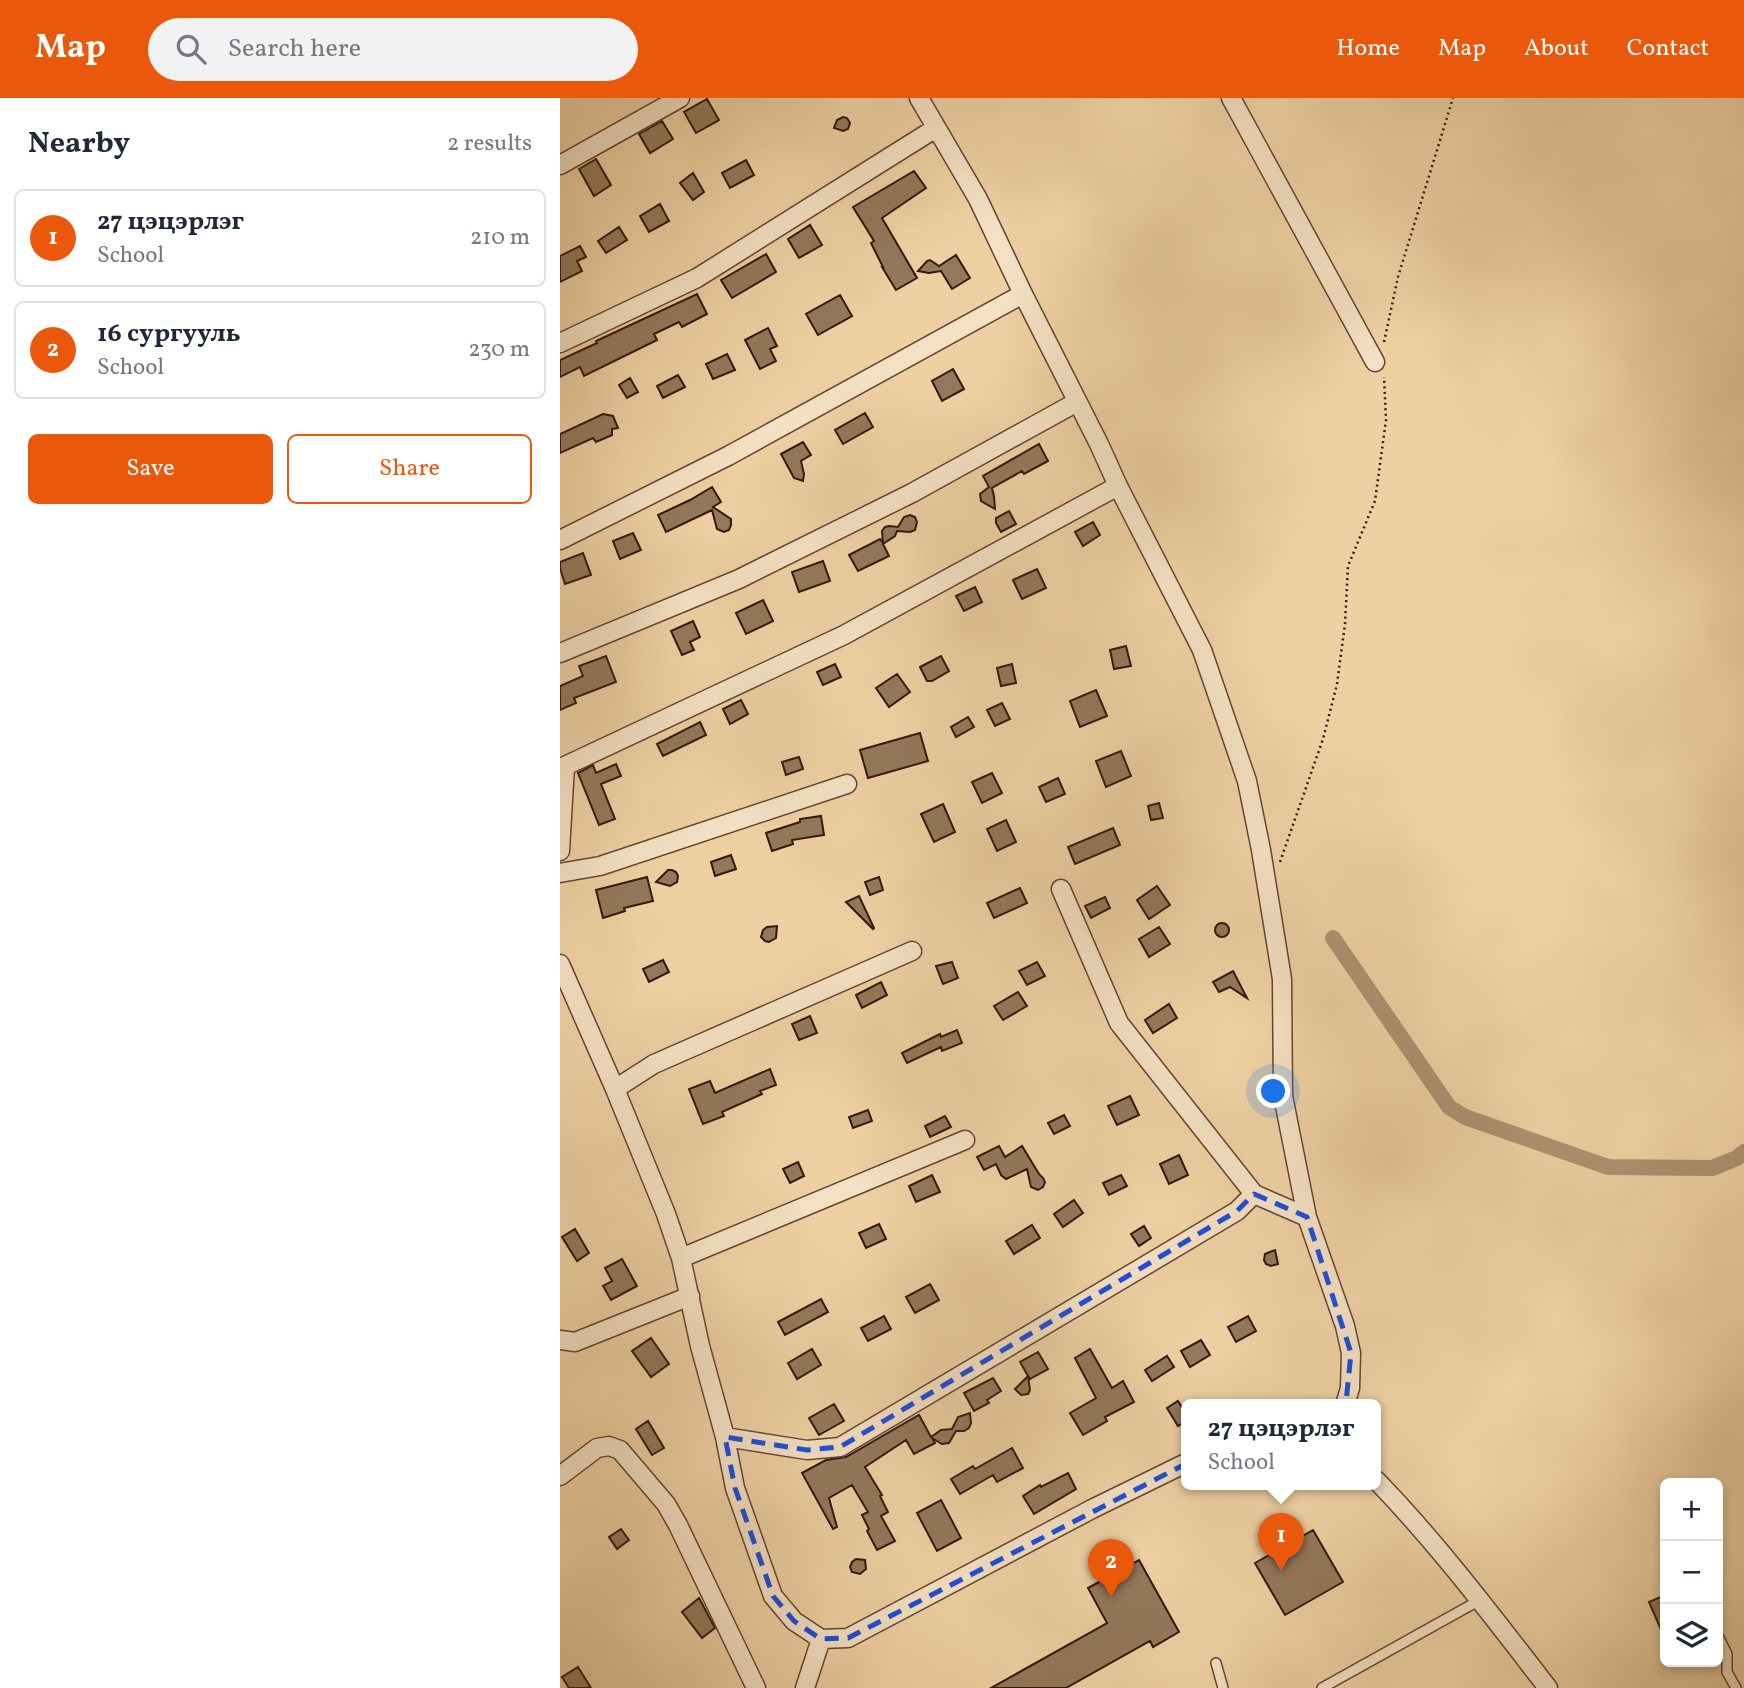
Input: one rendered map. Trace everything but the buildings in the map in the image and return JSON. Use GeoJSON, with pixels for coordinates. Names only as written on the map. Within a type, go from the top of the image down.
{"type":"FeatureCollection","features":[{"type":"Feature","properties":{"kind":"street"},"geometry":{"type":"LineString","coordinates":[[560,165],[680,98]]}},
{"type":"Feature","properties":{"kind":"street"},"geometry":{"type":"LineString","coordinates":[[919,98],[978,199],[1118,486],[1202,650],[1247,781],[1282,979],[1283,1096],[1307,1217],[1345,1326],[1351,1353],[1350,1388],[1347,1399]]}},
{"type":"Feature","properties":{"kind":"street"},"geometry":{"type":"LineString","coordinates":[[1231,98],[1380,366]]}},
{"type":"Feature","properties":{"kind":"street"},"geometry":{"type":"LineString","coordinates":[[560,343],[697,278],[936,128]]}},
{"type":"Feature","properties":{"kind":"street"},"geometry":{"type":"LineString","coordinates":[[560,540],[729,456],[1023,293]]}},
{"type":"Feature","properties":{"kind":"street"},"geometry":{"type":"LineString","coordinates":[[560,653],[739,579],[912,493],[1077,402]]}},
{"type":"Feature","properties":{"kind":"street"},"geometry":{"type":"LineString","coordinates":[[560,851],[565,766],[844,635],[1118,486]]}},
{"type":"Feature","properties":{"kind":"street"},"geometry":{"type":"LineString","coordinates":[[560,873],[600,866],[847,785]]}},
{"type":"Feature","properties":{"kind":"street"},"geometry":{"type":"LineString","coordinates":[[1061,889],[1119,1023],[1254,1194],[1307,1217]]}},
{"type":"Feature","properties":{"kind":"street"},"geometry":{"type":"LineString","coordinates":[[615,1089],[654,1064],[912,951]]}},
{"type":"Feature","properties":{"kind":"street"},"geometry":{"type":"LineString","coordinates":[[560,964],[666,1214],[681,1258],[700,1346],[725,1437],[734,1488],[773,1596],[794,1621],[821,1639],[848,1638],[1091,1509],[1181,1464]]}},
{"type":"Feature","properties":{"kind":"street"},"geometry":{"type":"LineString","coordinates":[[681,1258],[965,1140]]}},
{"type":"Feature","properties":{"kind":"street"},"geometry":{"type":"LineString","coordinates":[[725,1437],[807,1450],[840,1447],[1237,1211],[1254,1194]]}},
{"type":"Feature","properties":{"kind":"street"},"geometry":{"type":"LineString","coordinates":[[560,1340],[575,1342],[690,1296]]}},
{"type":"Feature","properties":{"kind":"street"},"geometry":{"type":"LineString","coordinates":[[560,1476],[597,1448],[609,1446],[620,1450],[666,1504],[756,1688]]}},
{"type":"Feature","properties":{"kind":"street"},"geometry":{"type":"LineString","coordinates":[[1381,1485],[1480,1600],[1548,1688]]}},
{"type":"Feature","properties":{"kind":"street"},"geometry":{"type":"LineString","coordinates":[[805,1688],[821,1639]]}},
{"type":"Feature","properties":{"kind":"lane"},"geometry":{"type":"LineString","coordinates":[[1322,1688],[1480,1600]]}},
{"type":"Feature","properties":{"kind":"lane"},"geometry":{"type":"LineString","coordinates":[[1723,1646],[1727,1654],[1727,1672],[1736,1688]]}},
{"type":"Feature","properties":{"kind":"lane"},"geometry":{"type":"LineString","coordinates":[[1216,1663],[1223,1688]]}},
{"type":"Feature","properties":{"kind":"path"},"geometry":{"type":"LineString","coordinates":[[1383,345],[1398,277],[1453,98]]}},
{"type":"Feature","properties":{"kind":"path"},"geometry":{"type":"LineString","coordinates":[[1278,869],[1323,739],[1337,684],[1345,624],[1348,566],[1375,500],[1386,421],[1380,366]]}},
{"type":"Feature","properties":{"kind":"highlighted area"},"geometry":{"type":"Polygon","coordinates":[[[1254,1194],[1307,1217],[1351,1353],[1341,1452],[1304,1440],[1260,1439],[1201,1456],[848,1638],[821,1639],[794,1621],[773,1596],[735,1488],[725,1437],[807,1450],[840,1447],[1237,1211],[1254,1194]]]}},
{"type":"Feature","properties":{"kind":"waterway"},"geometry":{"type":"LineString","coordinates":[[1333,938],[1449,1107],[1465,1117],[1608,1167],[1712,1168],[1737,1158],[1744,1152]]}},
{"type":"Feature","properties":{"kind":"place","name":"27 цэцэрлэг"},"geometry":{"type":"Point","coordinates":[1281,1571]}},
{"type":"Feature","properties":{"kind":"place","name":"16 сургууль"},"geometry":{"type":"Point","coordinates":[1111,1597]}}]}
